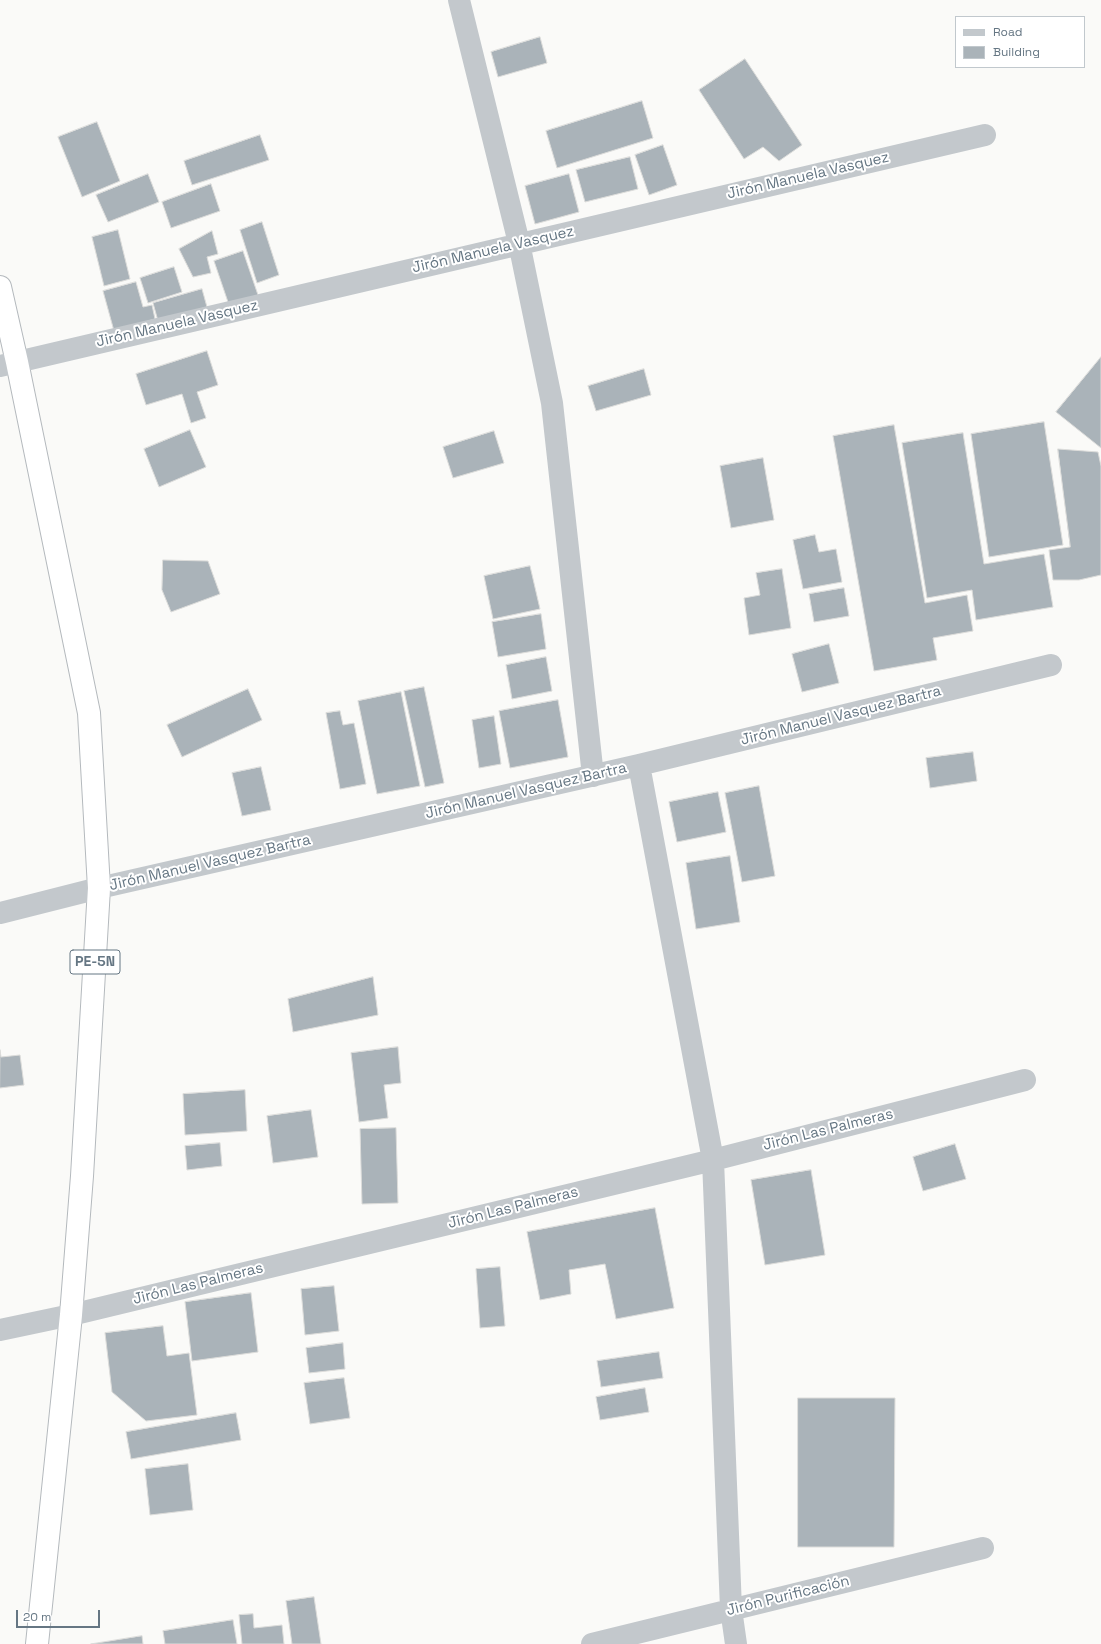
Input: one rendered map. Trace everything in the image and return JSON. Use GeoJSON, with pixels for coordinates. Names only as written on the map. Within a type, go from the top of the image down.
{"type":"FeatureCollection","features":[{"type":"Feature","properties":{"kind":"highway","name":"PE-5N"},"geometry":{"type":"LineString","coordinates":[[0,287],[8,364],[89,713],[99,888],[82,1176],[71,1314],[37,1644]]}},
{"type":"Feature","properties":{"kind":"street"},"geometry":{"type":"LineString","coordinates":[[459,0],[519,243],[552,403],[593,776]]}},
{"type":"Feature","properties":{"kind":"street","name":"Jirón Manuela Vasquez"},"geometry":{"type":"LineString","coordinates":[[8,364],[985,135]]}},
{"type":"Feature","properties":{"kind":"street","name":"Jirón Manuel Vasquez Bartra"},"geometry":{"type":"LineString","coordinates":[[0,913],[99,888],[639,766],[1051,665]]}},
{"type":"Feature","properties":{"kind":"street"},"geometry":{"type":"LineString","coordinates":[[639,766],[713,1160],[731,1609],[736,1644]]}},
{"type":"Feature","properties":{"kind":"street","name":"Jirón Las Palmeras"},"geometry":{"type":"LineString","coordinates":[[0,1330],[713,1160],[1024,1080]]}},
{"type":"Feature","properties":{"kind":"street","name":"Jirón Purificación"},"geometry":{"type":"LineString","coordinates":[[592,1644],[983,1548]]}},
{"type":"Feature","properties":{"kind":"building"},"geometry":{"type":"Polygon","coordinates":[[[540,37],[547,63],[498,77],[491,52],[540,37]]]}},
{"type":"Feature","properties":{"kind":"building"},"geometry":{"type":"Polygon","coordinates":[[[745,59],[802,145],[779,161],[763,147],[744,159],[699,90],[745,59]]]}},
{"type":"Feature","properties":{"kind":"building"},"geometry":{"type":"Polygon","coordinates":[[[642,101],[653,138],[557,168],[546,131],[642,101]]]}},
{"type":"Feature","properties":{"kind":"building"},"geometry":{"type":"Polygon","coordinates":[[[97,122],[120,181],[82,197],[58,137],[97,122]]]}},
{"type":"Feature","properties":{"kind":"building"},"geometry":{"type":"Polygon","coordinates":[[[260,135],[269,160],[192,185],[184,161],[260,135]]]}},
{"type":"Feature","properties":{"kind":"building"},"geometry":{"type":"Polygon","coordinates":[[[663,145],[677,185],[649,195],[635,155],[663,145]]]}},
{"type":"Feature","properties":{"kind":"building"},"geometry":{"type":"Polygon","coordinates":[[[630,157],[638,189],[585,202],[576,170],[630,157]]]}},
{"type":"Feature","properties":{"kind":"building"},"geometry":{"type":"Polygon","coordinates":[[[148,174],[159,202],[108,222],[96,195],[148,174]]]}},
{"type":"Feature","properties":{"kind":"building"},"geometry":{"type":"Polygon","coordinates":[[[569,174],[579,212],[535,224],[525,186],[569,174]]]}},
{"type":"Feature","properties":{"kind":"building"},"geometry":{"type":"Polygon","coordinates":[[[211,184],[220,211],[171,228],[162,202],[211,184]]]}},
{"type":"Feature","properties":{"kind":"building"},"geometry":{"type":"Polygon","coordinates":[[[262,222],[279,275],[257,283],[240,230],[262,222]]]}},
{"type":"Feature","properties":{"kind":"building"},"geometry":{"type":"Polygon","coordinates":[[[118,230],[130,279],[104,286],[92,237],[118,230]]]}},
{"type":"Feature","properties":{"kind":"building"},"geometry":{"type":"Polygon","coordinates":[[[212,231],[218,254],[207,257],[211,273],[193,277],[179,249],[212,231]]]}},
{"type":"Feature","properties":{"kind":"building"},"geometry":{"type":"Polygon","coordinates":[[[243,251],[258,295],[229,305],[214,261],[243,251]]]}},
{"type":"Feature","properties":{"kind":"building"},"geometry":{"type":"Polygon","coordinates":[[[174,267],[182,292],[148,303],[140,278],[174,267]]]}},
{"type":"Feature","properties":{"kind":"building"},"geometry":{"type":"Polygon","coordinates":[[[136,282],[143,307],[152,305],[155,319],[114,331],[103,291],[136,282]]]}},
{"type":"Feature","properties":{"kind":"building"},"geometry":{"type":"Polygon","coordinates":[[[202,289],[207,307],[158,321],[153,303],[202,289]]]}},
{"type":"Feature","properties":{"kind":"building"},"geometry":{"type":"Polygon","coordinates":[[[207,351],[218,385],[197,392],[206,418],[191,423],[182,394],[146,405],[136,374],[207,351]]]}},
{"type":"Feature","properties":{"kind":"building"},"geometry":{"type":"Polygon","coordinates":[[[1101,357],[1101,448],[1056,412],[1101,357]]]}},
{"type":"Feature","properties":{"kind":"building"},"geometry":{"type":"Polygon","coordinates":[[[644,369],[651,395],[596,411],[588,386],[644,369]]]}},
{"type":"Feature","properties":{"kind":"building"},"geometry":{"type":"Polygon","coordinates":[[[1044,422],[1063,545],[989,557],[971,434],[1044,422]]]}},
{"type":"Feature","properties":{"kind":"building"},"geometry":{"type":"Polygon","coordinates":[[[894,425],[925,603],[967,595],[973,631],[933,638],[937,660],[874,671],[833,436],[894,425]]]}},
{"type":"Feature","properties":{"kind":"building"},"geometry":{"type":"Polygon","coordinates":[[[190,430],[206,467],[159,487],[144,449],[190,430]]]}},
{"type":"Feature","properties":{"kind":"building"},"geometry":{"type":"Polygon","coordinates":[[[494,431],[504,463],[453,478],[443,447],[494,431]]]}},
{"type":"Feature","properties":{"kind":"building"},"geometry":{"type":"Polygon","coordinates":[[[963,433],[984,564],[1044,554],[1053,607],[976,620],[972,590],[927,598],[902,443],[963,433]]]}},
{"type":"Feature","properties":{"kind":"building"},"geometry":{"type":"Polygon","coordinates":[[[1058,449],[1098,452],[1101,466],[1101,575],[1079,580],[1053,580],[1049,550],[1070,547],[1058,449]]]}},
{"type":"Feature","properties":{"kind":"building"},"geometry":{"type":"Polygon","coordinates":[[[763,458],[774,520],[731,528],[720,466],[763,458]]]}},
{"type":"Feature","properties":{"kind":"building"},"geometry":{"type":"Polygon","coordinates":[[[815,535],[819,552],[836,549],[842,582],[803,589],[793,540],[815,535]]]}},
{"type":"Feature","properties":{"kind":"building"},"geometry":{"type":"Polygon","coordinates":[[[163,560],[208,561],[220,594],[171,612],[162,590],[163,560]]]}},
{"type":"Feature","properties":{"kind":"building"},"geometry":{"type":"Polygon","coordinates":[[[530,566],[540,609],[493,619],[484,576],[530,566]]]}},
{"type":"Feature","properties":{"kind":"building"},"geometry":{"type":"Polygon","coordinates":[[[782,569],[791,628],[749,635],[744,598],[760,595],[756,573],[782,569]]]}},
{"type":"Feature","properties":{"kind":"building"},"geometry":{"type":"Polygon","coordinates":[[[844,588],[849,616],[814,622],[809,594],[844,588]]]}},
{"type":"Feature","properties":{"kind":"building"},"geometry":{"type":"Polygon","coordinates":[[[541,614],[546,649],[498,657],[492,622],[541,614]]]}},
{"type":"Feature","properties":{"kind":"building"},"geometry":{"type":"Polygon","coordinates":[[[829,644],[839,683],[802,692],[792,654],[829,644]]]}},
{"type":"Feature","properties":{"kind":"building"},"geometry":{"type":"Polygon","coordinates":[[[546,657],[552,691],[512,699],[506,665],[546,657]]]}},
{"type":"Feature","properties":{"kind":"building"},"geometry":{"type":"Polygon","coordinates":[[[424,687],[444,783],[425,787],[404,691],[424,687]]]}},
{"type":"Feature","properties":{"kind":"building"},"geometry":{"type":"Polygon","coordinates":[[[248,689],[262,720],[182,757],[167,725],[248,689]]]}},
{"type":"Feature","properties":{"kind":"building"},"geometry":{"type":"Polygon","coordinates":[[[401,692],[420,786],[377,794],[358,701],[401,692]]]}},
{"type":"Feature","properties":{"kind":"building"},"geometry":{"type":"Polygon","coordinates":[[[558,700],[568,757],[510,768],[499,711],[558,700]]]}},
{"type":"Feature","properties":{"kind":"building"},"geometry":{"type":"Polygon","coordinates":[[[340,711],[343,725],[354,723],[366,784],[340,789],[326,713],[340,711]]]}},
{"type":"Feature","properties":{"kind":"building"},"geometry":{"type":"Polygon","coordinates":[[[494,716],[501,764],[479,768],[472,720],[494,716]]]}},
{"type":"Feature","properties":{"kind":"building"},"geometry":{"type":"Polygon","coordinates":[[[973,752],[977,781],[930,788],[926,758],[973,752]]]}},
{"type":"Feature","properties":{"kind":"building"},"geometry":{"type":"Polygon","coordinates":[[[261,767],[271,810],[242,816],[232,773],[261,767]]]}},
{"type":"Feature","properties":{"kind":"building"},"geometry":{"type":"Polygon","coordinates":[[[759,786],[775,876],[742,882],[725,793],[759,786]]]}},
{"type":"Feature","properties":{"kind":"building"},"geometry":{"type":"Polygon","coordinates":[[[718,792],[726,832],[677,842],[669,802],[718,792]]]}},
{"type":"Feature","properties":{"kind":"building"},"geometry":{"type":"Polygon","coordinates":[[[730,856],[740,922],[696,929],[686,863],[730,856]]]}},
{"type":"Feature","properties":{"kind":"building"},"geometry":{"type":"Polygon","coordinates":[[[373,977],[378,1015],[293,1032],[288,999],[373,977]]]}},
{"type":"Feature","properties":{"kind":"building"},"geometry":{"type":"Polygon","coordinates":[[[398,1047],[401,1083],[384,1085],[388,1118],[359,1122],[351,1053],[398,1047]]]}},
{"type":"Feature","properties":{"kind":"building"},"geometry":{"type":"Polygon","coordinates":[[[0,1050],[1,1057],[20,1055],[24,1085],[0,1088],[0,1050]]]}},
{"type":"Feature","properties":{"kind":"building"},"geometry":{"type":"Polygon","coordinates":[[[245,1090],[247,1131],[185,1135],[183,1094],[245,1090]]]}},
{"type":"Feature","properties":{"kind":"building"},"geometry":{"type":"Polygon","coordinates":[[[311,1110],[318,1157],[273,1163],[267,1116],[311,1110]]]}},
{"type":"Feature","properties":{"kind":"building"},"geometry":{"type":"Polygon","coordinates":[[[396,1128],[398,1203],[362,1204],[360,1129],[396,1128]]]}},
{"type":"Feature","properties":{"kind":"building"},"geometry":{"type":"Polygon","coordinates":[[[220,1143],[222,1166],[187,1170],[185,1146],[220,1143]]]}},
{"type":"Feature","properties":{"kind":"building"},"geometry":{"type":"Polygon","coordinates":[[[955,1144],[966,1179],[923,1191],[913,1157],[955,1144]]]}},
{"type":"Feature","properties":{"kind":"building"},"geometry":{"type":"Polygon","coordinates":[[[811,1170],[825,1255],[765,1265],[751,1180],[811,1170]]]}},
{"type":"Feature","properties":{"kind":"building"},"geometry":{"type":"Polygon","coordinates":[[[655,1208],[674,1308],[616,1319],[605,1264],[569,1270],[571,1294],[540,1300],[527,1232],[655,1208]]]}},
{"type":"Feature","properties":{"kind":"building"},"geometry":{"type":"Polygon","coordinates":[[[500,1267],[505,1326],[480,1328],[476,1269],[500,1267]]]}},
{"type":"Feature","properties":{"kind":"building"},"geometry":{"type":"Polygon","coordinates":[[[334,1286],[339,1331],[305,1335],[301,1289],[334,1286]]]}},
{"type":"Feature","properties":{"kind":"building"},"geometry":{"type":"Polygon","coordinates":[[[251,1293],[258,1352],[192,1361],[185,1302],[251,1293]]]}},
{"type":"Feature","properties":{"kind":"building"},"geometry":{"type":"Polygon","coordinates":[[[163,1326],[167,1356],[189,1353],[197,1415],[146,1421],[112,1392],[105,1333],[163,1326]]]}},
{"type":"Feature","properties":{"kind":"building"},"geometry":{"type":"Polygon","coordinates":[[[343,1343],[345,1369],[309,1373],[306,1348],[343,1343]]]}},
{"type":"Feature","properties":{"kind":"building"},"geometry":{"type":"Polygon","coordinates":[[[659,1352],[663,1378],[601,1387],[597,1361],[659,1352]]]}},
{"type":"Feature","properties":{"kind":"building"},"geometry":{"type":"Polygon","coordinates":[[[344,1378],[350,1418],[310,1424],[304,1383],[344,1378]]]}},
{"type":"Feature","properties":{"kind":"building"},"geometry":{"type":"Polygon","coordinates":[[[645,1388],[649,1412],[600,1420],[596,1397],[645,1388]]]}},
{"type":"Feature","properties":{"kind":"building"},"geometry":{"type":"Polygon","coordinates":[[[798,1398],[895,1398],[894,1547],[798,1547],[798,1398]]]}},
{"type":"Feature","properties":{"kind":"building"},"geometry":{"type":"Polygon","coordinates":[[[236,1413],[241,1440],[131,1459],[126,1432],[236,1413]]]}},
{"type":"Feature","properties":{"kind":"building"},"geometry":{"type":"Polygon","coordinates":[[[188,1464],[193,1510],[150,1515],[145,1469],[188,1464]]]}},
{"type":"Feature","properties":{"kind":"building"},"geometry":{"type":"Polygon","coordinates":[[[314,1597],[321,1644],[292,1644],[286,1601],[314,1597]]]}},
{"type":"Feature","properties":{"kind":"building"},"geometry":{"type":"Polygon","coordinates":[[[253,1614],[254,1628],[282,1625],[284,1644],[242,1644],[239,1615],[253,1614]]]}},
{"type":"Feature","properties":{"kind":"building"},"geometry":{"type":"Polygon","coordinates":[[[233,1620],[237,1644],[165,1644],[163,1631],[233,1620]]]}},
{"type":"Feature","properties":{"kind":"building"},"geometry":{"type":"Polygon","coordinates":[[[142,1636],[143,1644],[91,1644],[142,1636]]]}}]}
